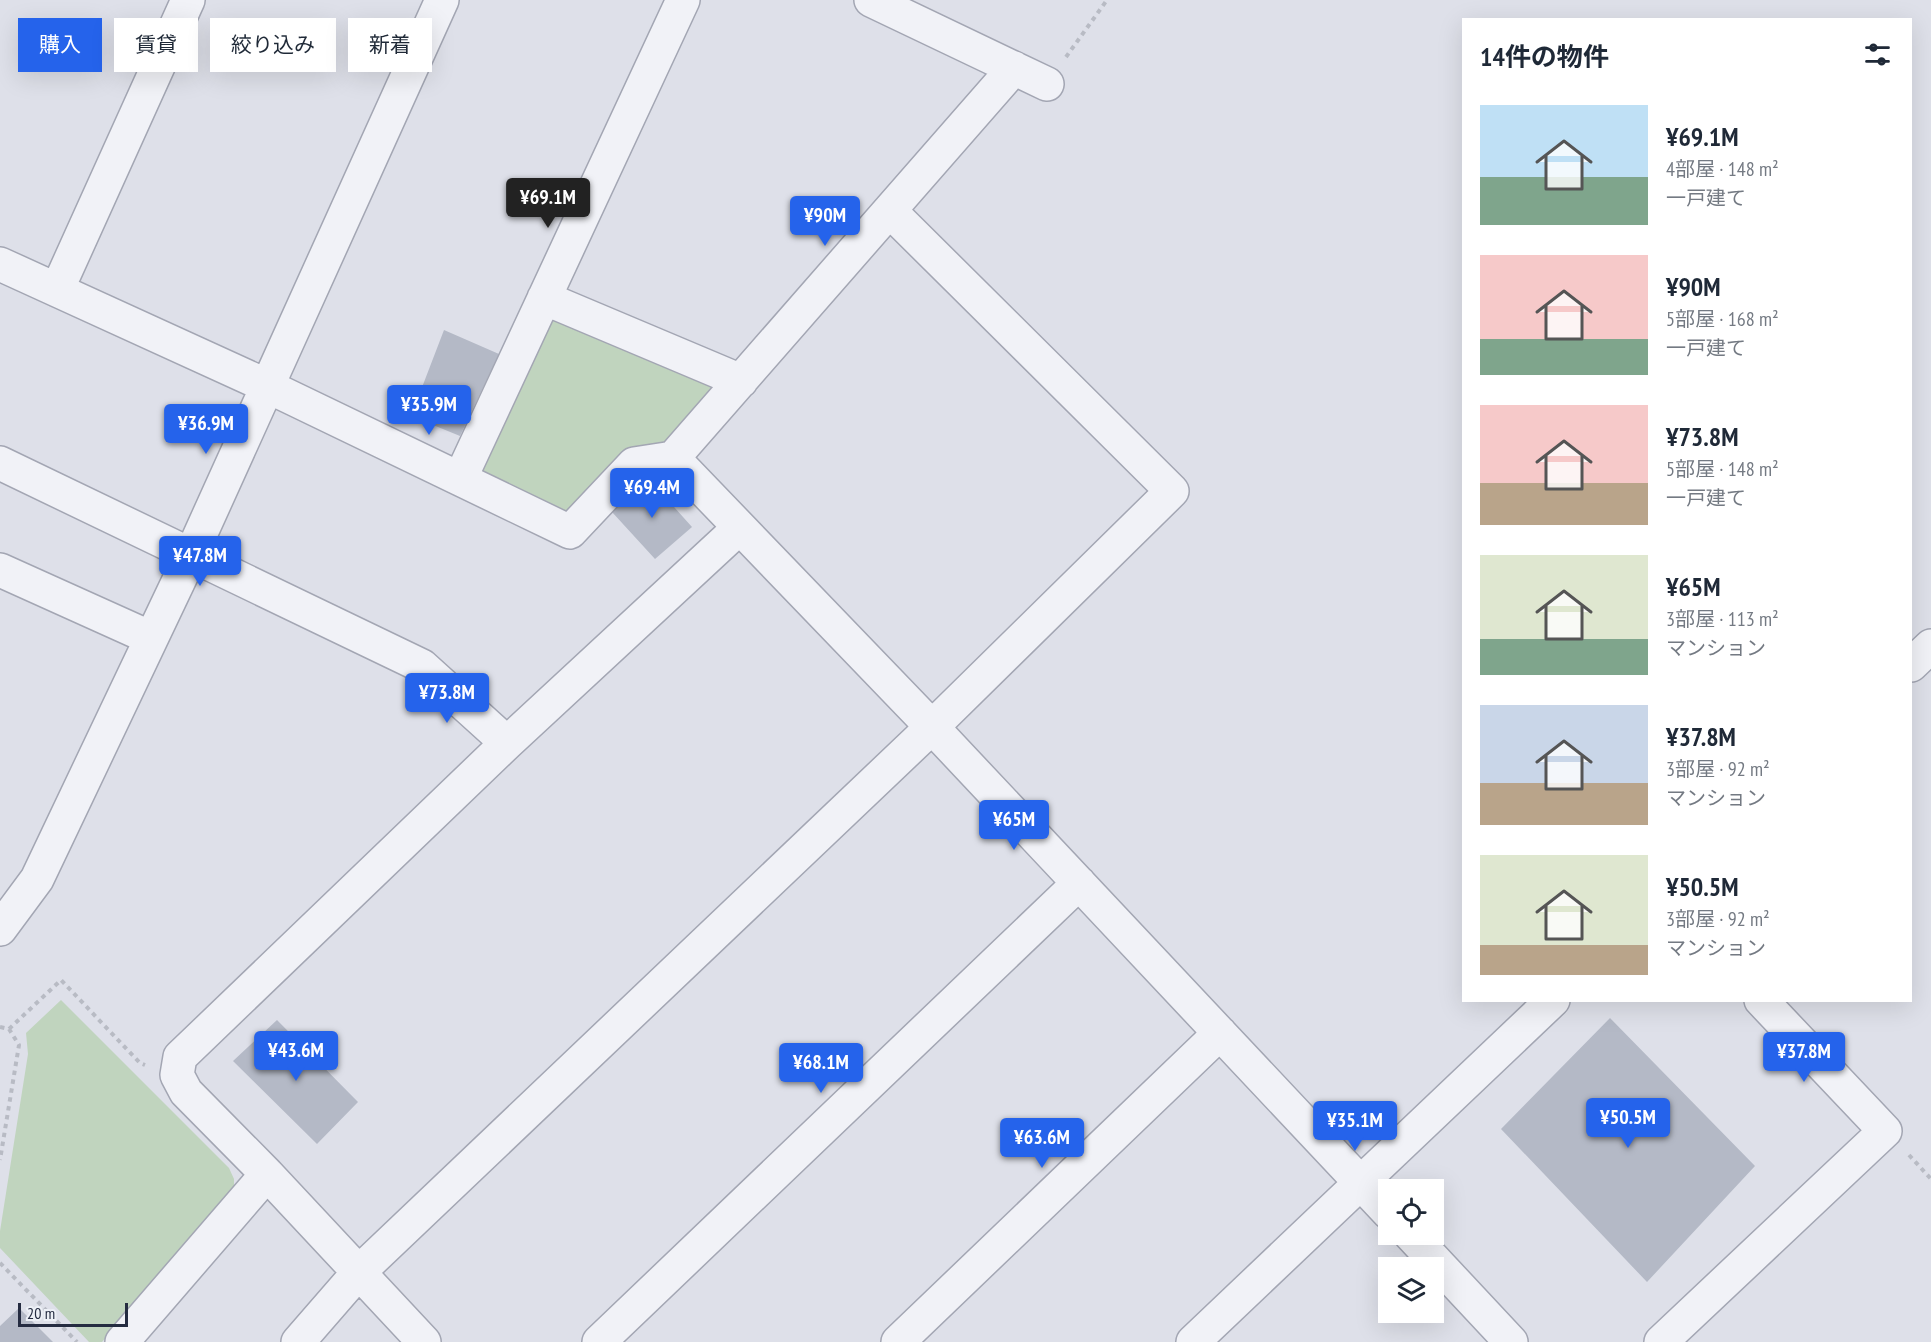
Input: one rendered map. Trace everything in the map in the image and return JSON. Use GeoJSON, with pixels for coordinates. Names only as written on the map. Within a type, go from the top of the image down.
{"type":"FeatureCollection","features":[{"type":"Feature","properties":{"kind":"street"},"geometry":{"type":"LineString","coordinates":[[57,290],[188,0]]}},
{"type":"Feature","properties":{"kind":"street"},"geometry":{"type":"LineString","coordinates":[[0,929],[37,879],[191,555],[265,386],[442,0]]}},
{"type":"Feature","properties":{"kind":"street"},"geometry":{"type":"LineString","coordinates":[[460,479],[683,0]]}},
{"type":"Feature","properties":{"kind":"street"},"geometry":{"type":"LineString","coordinates":[[871,0],[1047,84]]}},
{"type":"Feature","properties":{"kind":"street"},"geometry":{"type":"LineString","coordinates":[[0,264],[265,386],[570,532],[634,464],[673,459],[1014,69]]}},
{"type":"Feature","properties":{"kind":"street"},"geometry":{"type":"LineString","coordinates":[[298,1342],[358,1273],[932,727],[1172,491],[890,212]]}},
{"type":"Feature","properties":{"kind":"street"},"geometry":{"type":"LineString","coordinates":[[544,298],[741,381]]}},
{"type":"Feature","properties":{"kind":"street"},"geometry":{"type":"LineString","coordinates":[[673,459],[738,529],[932,727],[1378,1201]]}},
{"type":"Feature","properties":{"kind":"street"},"geometry":{"type":"LineString","coordinates":[[0,463],[422,666],[507,743]]}},
{"type":"Feature","properties":{"kind":"street"},"geometry":{"type":"LineString","coordinates":[[423,1342],[267,1174],[186,1092],[177,1075],[180,1057],[507,743],[738,529]]}},
{"type":"Feature","properties":{"kind":"street"},"geometry":{"type":"LineString","coordinates":[[0,570],[151,638]]}},
{"type":"Feature","properties":{"kind":"street"},"geometry":{"type":"LineString","coordinates":[[1912,664],[1931,646]]}},
{"type":"Feature","properties":{"kind":"street"},"geometry":{"type":"LineString","coordinates":[[599,1342],[1079,883]]}},
{"type":"Feature","properties":{"kind":"street"},"geometry":{"type":"LineString","coordinates":[[1193,1342],[1551,1002]]}},
{"type":"Feature","properties":{"kind":"street"},"geometry":{"type":"LineString","coordinates":[[1661,1342],[1885,1131],[1763,1002]]}},
{"type":"Feature","properties":{"kind":"street"},"geometry":{"type":"LineString","coordinates":[[898,1342],[1220,1033]]}},
{"type":"Feature","properties":{"kind":"street"},"geometry":{"type":"LineString","coordinates":[[122,1342],[267,1174]]}},
{"type":"Feature","properties":{"kind":"street"},"geometry":{"type":"LineString","coordinates":[[1420,1245],[1511,1342]]}},
{"type":"Feature","properties":{"kind":"path"},"geometry":{"type":"LineString","coordinates":[[1047,84],[1107,0]]}},
{"type":"Feature","properties":{"kind":"path"},"geometry":{"type":"LineString","coordinates":[[9,1029],[61,980],[140,1063],[177,1075]]}},
{"type":"Feature","properties":{"kind":"path"},"geometry":{"type":"LineString","coordinates":[[0,1027],[9,1029],[19,1045],[0,1160]]}},
{"type":"Feature","properties":{"kind":"path"},"geometry":{"type":"LineString","coordinates":[[0,1263],[76,1342]]}},
{"type":"Feature","properties":{"kind":"green space"},"geometry":{"type":"Polygon","coordinates":[[[544,298],[741,381],[673,458],[625,461],[570,532],[460,479],[544,298]]]}},
{"type":"Feature","properties":{"kind":"green space"},"geometry":{"type":"Polygon","coordinates":[[[61,1000],[229,1168],[234,1179],[234,1191],[102,1342],[89,1342],[0,1248],[0,1231],[28,1054],[26,1033],[61,1000]]]}},
{"type":"Feature","properties":{"kind":"building"},"geometry":{"type":"Polygon","coordinates":[[[444,330],[499,354],[460,436],[411,416],[444,330]]]}},
{"type":"Feature","properties":{"kind":"building"},"geometry":{"type":"Polygon","coordinates":[[[648,478],[692,527],[655,559],[612,512],[648,478]]]}},
{"type":"Feature","properties":{"kind":"building"},"geometry":{"type":"Polygon","coordinates":[[[1610,1018],[1755,1166],[1647,1282],[1501,1129],[1610,1018]]]}},
{"type":"Feature","properties":{"kind":"building"},"geometry":{"type":"Polygon","coordinates":[[[277,1020],[358,1102],[317,1144],[233,1061],[277,1020]]]}},
{"type":"Feature","properties":{"kind":"building"},"geometry":{"type":"Polygon","coordinates":[[[19,1308],[53,1342],[0,1342],[0,1326],[19,1308]]]}}]}
